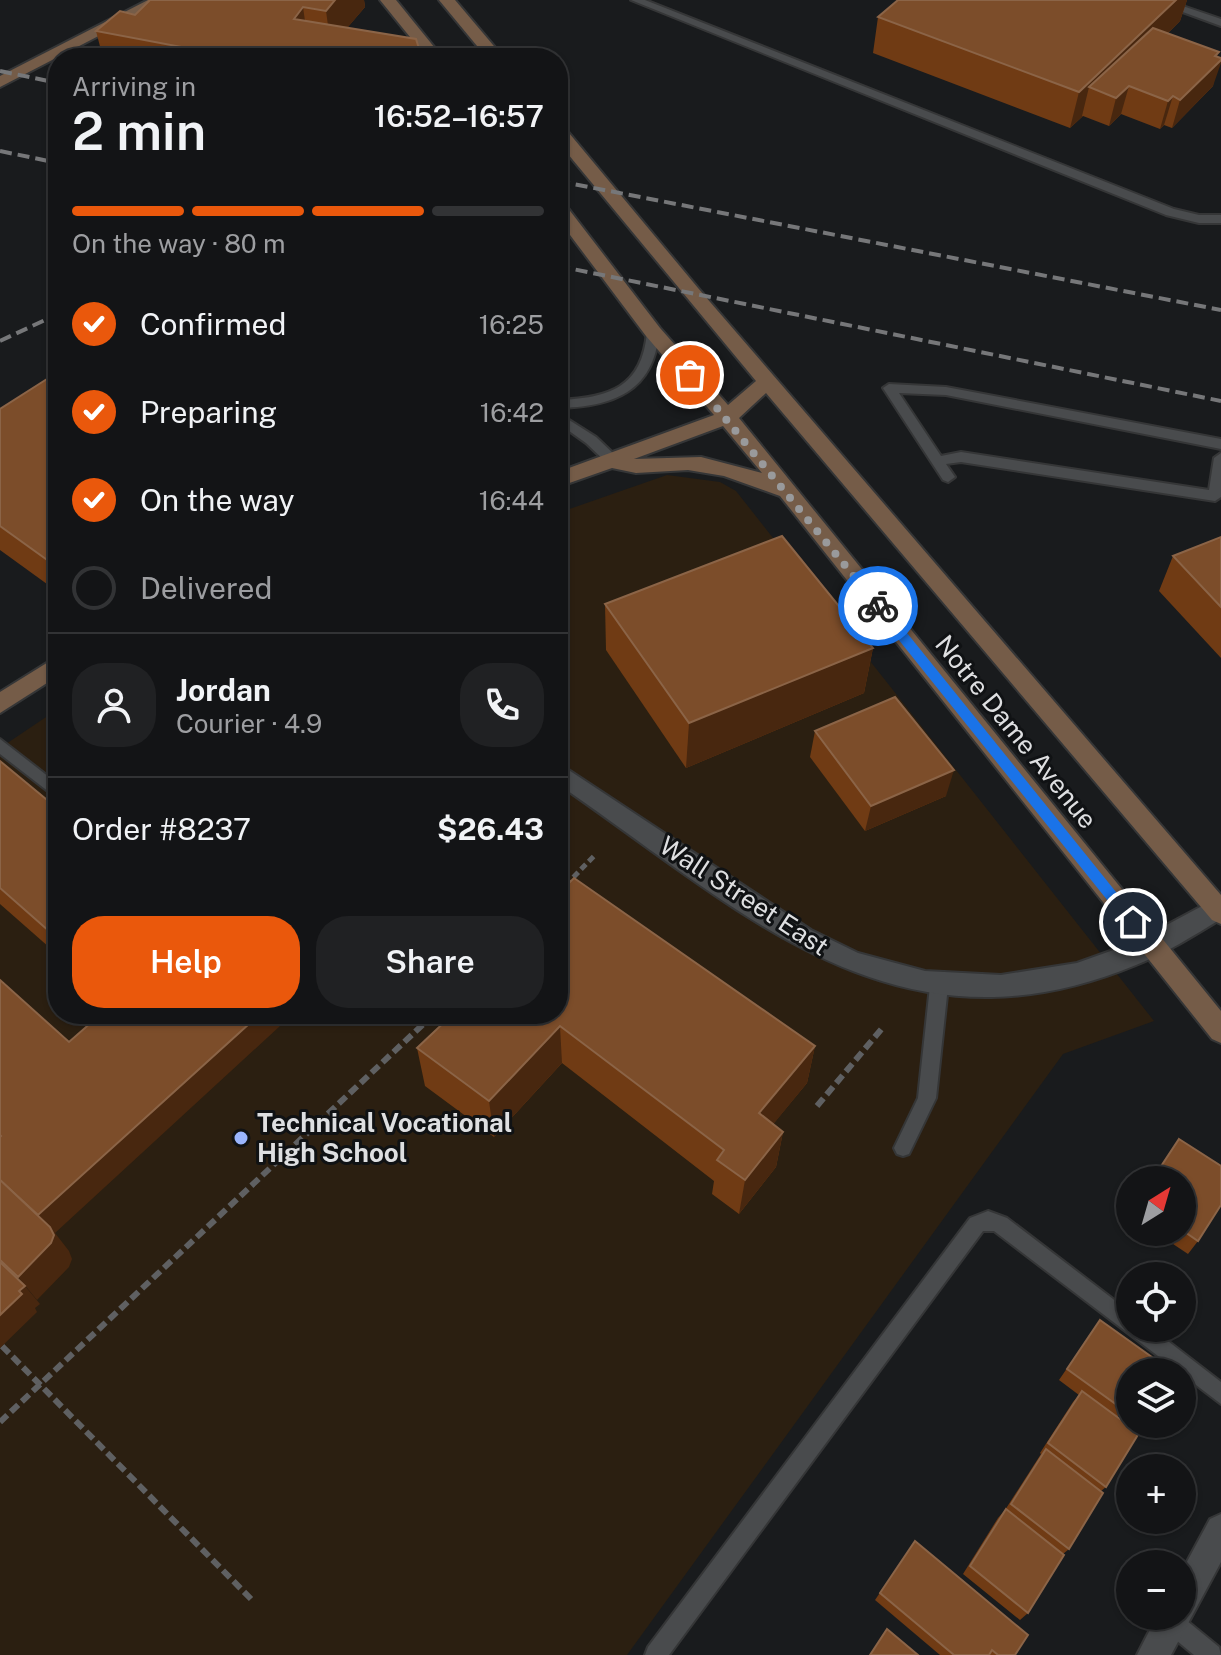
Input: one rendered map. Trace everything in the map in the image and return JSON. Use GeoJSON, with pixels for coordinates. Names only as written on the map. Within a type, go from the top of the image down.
{"type":"FeatureCollection","features":[{"type":"Feature","properties":{"kind":"main road"},"geometry":{"type":"LineString","coordinates":[[66,48],[160,0]]}},
{"type":"Feature","properties":{"kind":"main road"},"geometry":{"type":"LineString","coordinates":[[388,0],[427,48]]}},
{"type":"Feature","properties":{"kind":"main road"},"geometry":{"type":"LineString","coordinates":[[447,0],[488,48]]}},
{"type":"Feature","properties":{"kind":"main road"},"geometry":{"type":"LineString","coordinates":[[0,82],[48,57]]}},
{"type":"Feature","properties":{"kind":"main road","name":"Notre Dame Avenue"},"geometry":{"type":"LineString","coordinates":[[568,143],[1219,911]]}},
{"type":"Feature","properties":{"kind":"main road","name":"Notre Dame Avenue"},"geometry":{"type":"LineString","coordinates":[[568,220],[653,332],[727,417],[1221,1031]]}},
{"type":"Feature","properties":{"kind":"main road"},"geometry":{"type":"LineString","coordinates":[[568,477],[727,417],[768,381]]}},
{"type":"Feature","properties":{"kind":"main road"},"geometry":{"type":"LineString","coordinates":[[613,461],[632,468],[686,462],[720,466],[785,490]]}},
{"type":"Feature","properties":{"kind":"main road"},"geometry":{"type":"LineString","coordinates":[[0,704],[48,672]]}},
{"type":"Feature","properties":{"kind":"street","name":"Wall Street East"},"geometry":{"type":"LineString","coordinates":[[568,779],[814,945],[859,964],[939,986],[1013,987],[1053,980],[1107,965],[1152,946],[1219,911]]}},
{"type":"Feature","properties":{"kind":"street"},"geometry":{"type":"LineString","coordinates":[[1196,1577],[1221,1530]]}},
{"type":"Feature","properties":{"kind":"street"},"geometry":{"type":"LineString","coordinates":[[1153,1655],[1167,1630]]}},
{"type":"Feature","properties":{"kind":"lane"},"geometry":{"type":"LineString","coordinates":[[636,0],[1170,212],[1199,219],[1221,219]]}},
{"type":"Feature","properties":{"kind":"lane"},"geometry":{"type":"LineString","coordinates":[[1155,0],[1221,23]]}},
{"type":"Feature","properties":{"kind":"lane"},"geometry":{"type":"LineString","coordinates":[[568,403],[605,400],[635,380],[648,363],[653,332]]}},
{"type":"Feature","properties":{"kind":"lane"},"geometry":{"type":"LineString","coordinates":[[948,477],[889,388],[946,391],[1221,444]]}},
{"type":"Feature","properties":{"kind":"lane"},"geometry":{"type":"LineString","coordinates":[[568,424],[613,461]]}},
{"type":"Feature","properties":{"kind":"lane"},"geometry":{"type":"LineString","coordinates":[[937,461],[961,457],[1215,496],[1221,458]]}},
{"type":"Feature","properties":{"kind":"lane"},"geometry":{"type":"LineString","coordinates":[[0,745],[18,770],[48,787]]}},
{"type":"Feature","properties":{"kind":"lane"},"geometry":{"type":"LineString","coordinates":[[903,1148],[927,1098],[939,986]]}},
{"type":"Feature","properties":{"kind":"lane"},"geometry":{"type":"LineString","coordinates":[[656,1655],[977,1224],[988,1220],[1000,1224],[1116,1313]]}},
{"type":"Feature","properties":{"kind":"lane"},"geometry":{"type":"LineString","coordinates":[[1153,1342],[1221,1394]]}},
{"type":"Feature","properties":{"kind":"lane"},"geometry":{"type":"LineString","coordinates":[[1190,1630],[1211,1655]]}},
{"type":"Feature","properties":{"kind":"path"},"geometry":{"type":"LineString","coordinates":[[568,883],[595,855]]}},
{"type":"Feature","properties":{"kind":"path"},"geometry":{"type":"LineString","coordinates":[[0,1422],[423,1024]]}},
{"type":"Feature","properties":{"kind":"path"},"geometry":{"type":"LineString","coordinates":[[817,1106],[884,1026]]}},
{"type":"Feature","properties":{"kind":"path"},"geometry":{"type":"LineString","coordinates":[[2,1346],[251,1599]]}},
{"type":"Feature","properties":{"kind":"shaded area"},"geometry":{"type":"Polygon","coordinates":[[[667,475],[720,482],[736,491],[1154,1021],[1063,1054],[627,1655],[0,1655],[0,748],[48,716],[48,1024],[568,1024],[568,510],[667,475]]]}},
{"type":"Feature","properties":{"kind":"building"},"geometry":{"type":"Polygon","coordinates":[[[150,0],[335,0],[326,11],[303,7],[294,19],[416,39],[419,48],[187,48],[96,31],[120,11],[135,15],[150,0]]]}},
{"type":"Feature","properties":{"kind":"building"},"geometry":{"type":"Polygon","coordinates":[[[898,0],[1176,0],[1079,92],[878,17],[898,0]]]}},
{"type":"Feature","properties":{"kind":"building"},"geometry":{"type":"Polygon","coordinates":[[[1153,28],[1219,52],[1215,56],[1221,60],[1180,100],[1173,96],[1168,101],[1129,86],[1116,98],[1089,87],[1153,28]]]}},
{"type":"Feature","properties":{"kind":"building"},"geometry":{"type":"Polygon","coordinates":[[[48,378],[48,561],[0,526],[0,409],[48,378]]]}},
{"type":"Feature","properties":{"kind":"building"},"geometry":{"type":"Polygon","coordinates":[[[782,536],[873,648],[689,723],[605,604],[782,536]]]}},
{"type":"Feature","properties":{"kind":"building"},"geometry":{"type":"Polygon","coordinates":[[[1221,537],[1221,607],[1173,556],[1221,537]]]}},
{"type":"Feature","properties":{"kind":"building"},"geometry":{"type":"Polygon","coordinates":[[[895,697],[954,770],[871,806],[815,731],[895,697]]]}},
{"type":"Feature","properties":{"kind":"building"},"geometry":{"type":"Polygon","coordinates":[[[0,761],[48,801],[48,930],[0,888],[0,761]]]}},
{"type":"Feature","properties":{"kind":"building"},"geometry":{"type":"Polygon","coordinates":[[[574,878],[815,1046],[759,1113],[783,1132],[745,1180],[717,1160],[724,1150],[560,1026],[489,1101],[417,1048],[442,1024],[568,1024],[568,884],[574,878]]]}},
{"type":"Feature","properties":{"kind":"building"},"geometry":{"type":"Polygon","coordinates":[[[0,980],[69,1042],[90,1024],[249,1024],[38,1215],[0,1180],[0,980]]]}},
{"type":"Feature","properties":{"kind":"building"},"geometry":{"type":"Polygon","coordinates":[[[1179,1139],[1221,1166],[1221,1205],[1198,1241],[1196,1166],[1161,1166],[1179,1139]]]}},
{"type":"Feature","properties":{"kind":"building"},"geometry":{"type":"Polygon","coordinates":[[[0,1180],[50,1227],[54,1235],[51,1243],[18,1277],[0,1260],[0,1180]]]}},
{"type":"Feature","properties":{"kind":"building"},"geometry":{"type":"Polygon","coordinates":[[[0,1262],[25,1286],[19,1291],[22,1294],[0,1315],[0,1262]]]}},
{"type":"Feature","properties":{"kind":"building"},"geometry":{"type":"Polygon","coordinates":[[[1100,1320],[1116,1331],[1116,1342],[1131,1342],[1153,1358],[1116,1358],[1116,1404],[1067,1369],[1100,1320]]]}},
{"type":"Feature","properties":{"kind":"building"},"geometry":{"type":"Polygon","coordinates":[[[1082,1391],[1116,1416],[1116,1438],[1136,1438],[1126,1454],[1116,1454],[1116,1471],[1106,1487],[1048,1443],[1082,1391]]]}},
{"type":"Feature","properties":{"kind":"building"},"geometry":{"type":"Polygon","coordinates":[[[1046,1449],[1103,1493],[1069,1549],[1011,1504],[1046,1449]]]}},
{"type":"Feature","properties":{"kind":"building"},"geometry":{"type":"Polygon","coordinates":[[[1006,1509],[1064,1555],[1028,1613],[970,1566],[1006,1509]]]}},
{"type":"Feature","properties":{"kind":"building"},"geometry":{"type":"Polygon","coordinates":[[[915,1541],[1028,1635],[1015,1655],[998,1655],[992,1650],[989,1655],[954,1655],[880,1593],[915,1541]]]}},
{"type":"Feature","properties":{"kind":"building"},"geometry":{"type":"Polygon","coordinates":[[[887,1629],[918,1655],[870,1655],[887,1629]]]}},
{"type":"Feature","properties":{"kind":"railway"},"geometry":{"type":"LineString","coordinates":[[0,71],[48,81]]}},
{"type":"Feature","properties":{"kind":"railway"},"geometry":{"type":"LineString","coordinates":[[0,151],[48,161]]}},
{"type":"Feature","properties":{"kind":"railway"},"geometry":{"type":"LineString","coordinates":[[568,183],[1221,310]]}},
{"type":"Feature","properties":{"kind":"railway"},"geometry":{"type":"LineString","coordinates":[[568,268],[1221,401]]}},
{"type":"Feature","properties":{"kind":"railway"},"geometry":{"type":"LineString","coordinates":[[0,341],[48,319]]}},
{"type":"Feature","properties":{"kind":"way so far"},"geometry":{"type":"LineString","coordinates":[[690,375],[739,431],[878,606]]}},
{"type":"Feature","properties":{"kind":"place","name":"Technical Vocational High School"},"geometry":{"type":"Point","coordinates":[241,1138]}},
{"type":"Feature","properties":{"kind":"route"},"geometry":{"type":"LineString","coordinates":[[878,606],[1133,922]]}}]}
